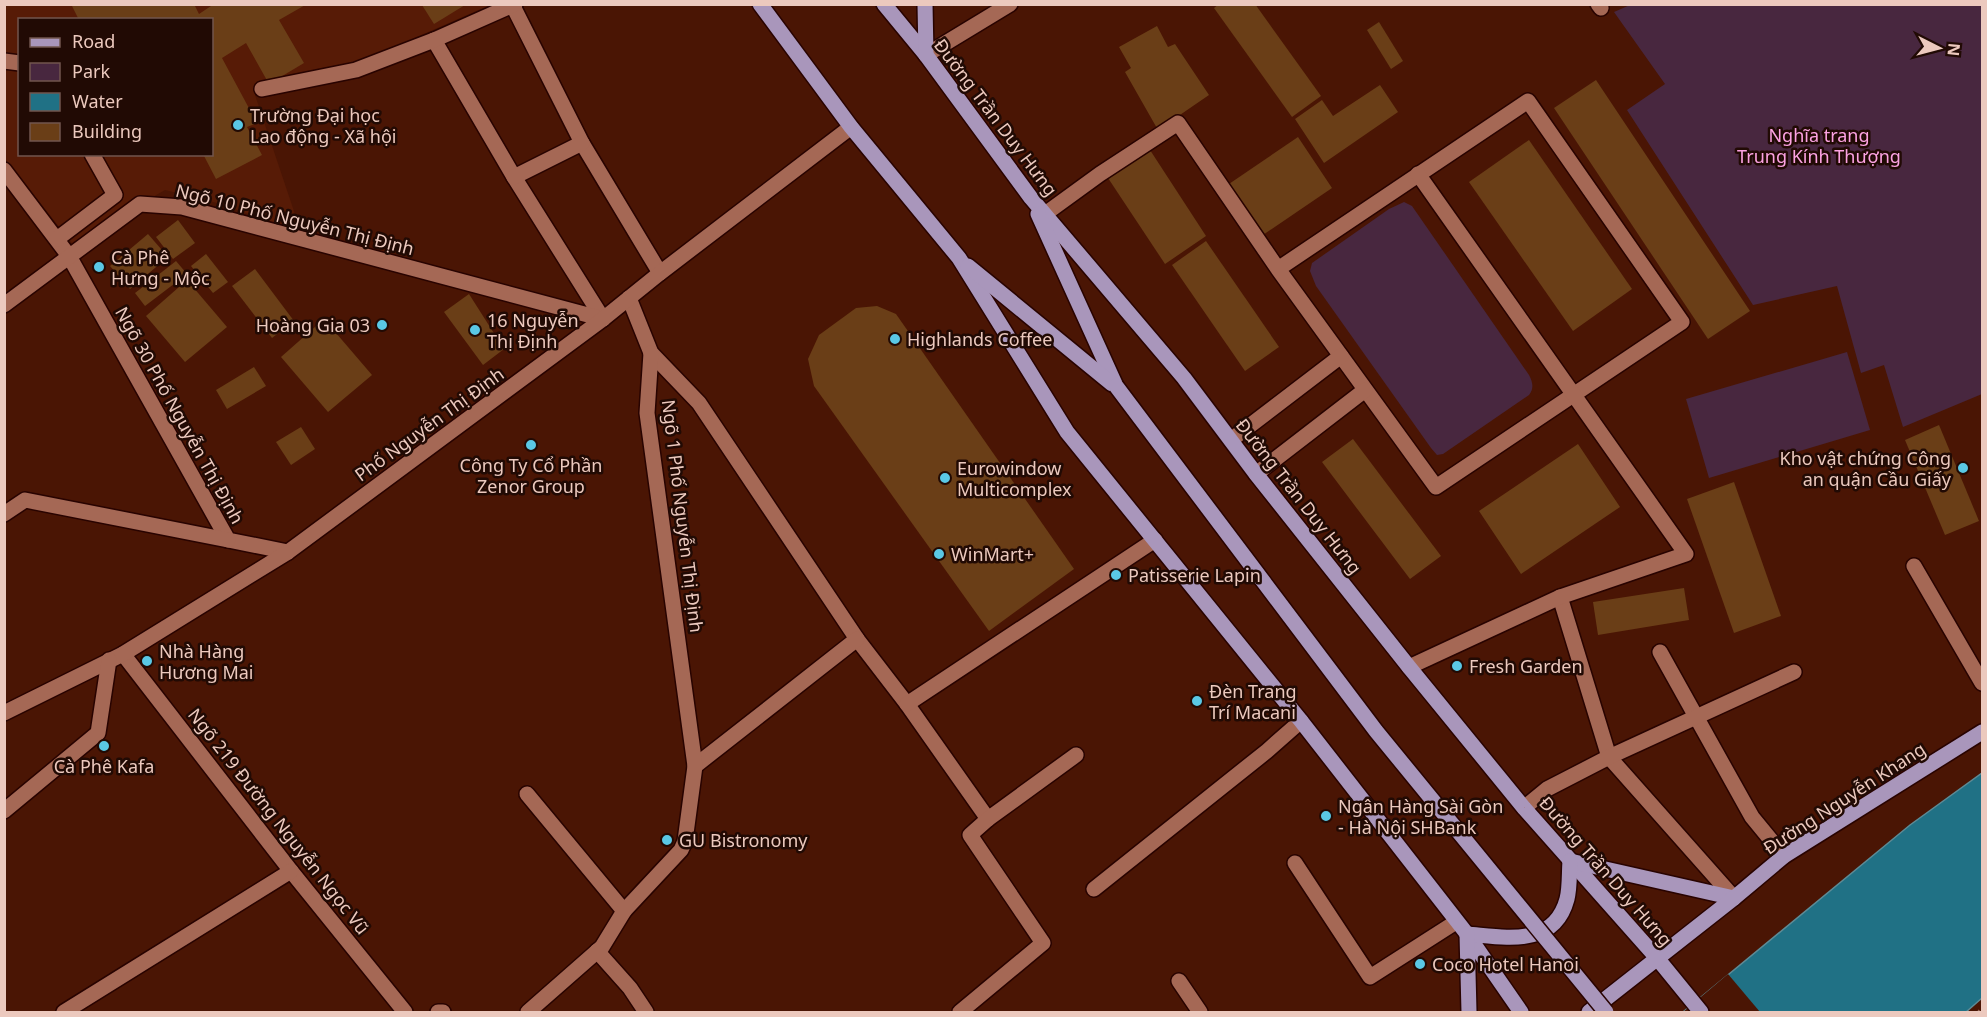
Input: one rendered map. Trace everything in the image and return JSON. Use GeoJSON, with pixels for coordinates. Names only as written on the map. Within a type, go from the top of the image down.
{"type":"FeatureCollection","features":[{"type":"Feature","properties":{"kind":"main road"},"geometry":{"type":"LineString","coordinates":[[760,4],[851,128],[959,258],[1067,432],[1301,721],[1467,934],[1521,1012]]}},
{"type":"Feature","properties":{"kind":"main road","name":"Đường Trần Duy Hưng"},"geometry":{"type":"LineString","coordinates":[[884,4],[926,55],[1031,198],[1184,378],[1256,474],[1409,667],[1524,808],[1697,1008]]}},
{"type":"Feature","properties":{"kind":"main road"},"geometry":{"type":"LineString","coordinates":[[925,4],[926,55]]}},
{"type":"Feature","properties":{"kind":"main road"},"geometry":{"type":"LineString","coordinates":[[1031,198],[1116,386],[1376,731],[1606,1012]]}},
{"type":"Feature","properties":{"kind":"main road"},"geometry":{"type":"LineString","coordinates":[[959,258],[1116,386]]}},
{"type":"Feature","properties":{"kind":"main road","name":"Đường Nguyễn Khang"},"geometry":{"type":"LineString","coordinates":[[1589,1012],[1784,856],[1983,732]]}},
{"type":"Feature","properties":{"kind":"main road"},"geometry":{"type":"LineString","coordinates":[[1467,934],[1515,938],[1539,934],[1551,926],[1561,914],[1567,898],[1570,861],[1734,898]]}},
{"type":"Feature","properties":{"kind":"main road"},"geometry":{"type":"LineString","coordinates":[[1467,934],[1468,1012]]}},
{"type":"Feature","properties":{"kind":"street"},"geometry":{"type":"LineString","coordinates":[[926,55],[1010,4]]}},
{"type":"Feature","properties":{"kind":"street"},"geometry":{"type":"LineString","coordinates":[[262,88],[356,70],[434,40],[514,5],[582,143],[660,273]]}},
{"type":"Feature","properties":{"kind":"street"},"geometry":{"type":"LineString","coordinates":[[434,40],[514,177],[603,319]]}},
{"type":"Feature","properties":{"kind":"street"},"geometry":{"type":"LineString","coordinates":[[1045,214],[1100,174],[1178,123],[1278,269],[1436,487],[1683,322],[1528,101],[1278,269]]}},
{"type":"Feature","properties":{"kind":"street","name":"Phố Nguyễn Thị Định"},"geometry":{"type":"LineString","coordinates":[[4,713],[123,654],[288,552],[603,319],[851,128]]}},
{"type":"Feature","properties":{"kind":"street"},"geometry":{"type":"LineString","coordinates":[[514,177],[582,143]]}},
{"type":"Feature","properties":{"kind":"street"},"geometry":{"type":"LineString","coordinates":[[57,239],[115,195],[93,156]]}},
{"type":"Feature","properties":{"kind":"street","name":"Ngõ 30 Phố Nguyễn Thị Định"},"geometry":{"type":"LineString","coordinates":[[4,170],[69,256],[228,540],[288,552]]}},
{"type":"Feature","properties":{"kind":"street"},"geometry":{"type":"LineString","coordinates":[[1409,667],[1560,597],[1686,554],[1418,174]]}},
{"type":"Feature","properties":{"kind":"street","name":"Ngõ 10 Phố Nguyễn Thị Định"},"geometry":{"type":"LineString","coordinates":[[4,305],[140,204],[182,207],[603,319]]}},
{"type":"Feature","properties":{"kind":"street"},"geometry":{"type":"LineString","coordinates":[[629,298],[651,353]]}},
{"type":"Feature","properties":{"kind":"street","name":"Ngõ 1 Phố Nguyễn Thị Định"},"geometry":{"type":"LineString","coordinates":[[651,353],[699,403],[857,639],[907,704],[988,819]]}},
{"type":"Feature","properties":{"kind":"street","name":"Ngõ 1 Phố Nguyễn Thị Định"},"geometry":{"type":"LineString","coordinates":[[528,1012],[602,947],[624,911],[681,850],[685,841],[695,766],[647,413],[651,353]]}},
{"type":"Feature","properties":{"kind":"street"},"geometry":{"type":"LineString","coordinates":[[1231,440],[1341,356]]}},
{"type":"Feature","properties":{"kind":"street"},"geometry":{"type":"LineString","coordinates":[[1256,474],[1365,390]]}},
{"type":"Feature","properties":{"kind":"street"},"geometry":{"type":"LineString","coordinates":[[4,514],[24,500],[228,540]]}},
{"type":"Feature","properties":{"kind":"street"},"geometry":{"type":"LineString","coordinates":[[907,704],[1155,540]]}},
{"type":"Feature","properties":{"kind":"street"},"geometry":{"type":"LineString","coordinates":[[1914,566],[1983,683]]}},
{"type":"Feature","properties":{"kind":"street"},"geometry":{"type":"LineString","coordinates":[[1560,597],[1609,758],[1734,898]]}},
{"type":"Feature","properties":{"kind":"street"},"geometry":{"type":"LineString","coordinates":[[695,766],[857,639]]}},
{"type":"Feature","properties":{"kind":"street"},"geometry":{"type":"LineString","coordinates":[[1660,652],[1752,817],[1784,856]]}},
{"type":"Feature","properties":{"kind":"street","name":"Ngõ 219 Đường Nguyễn Ngọc Vũ"},"geometry":{"type":"LineString","coordinates":[[123,654],[291,871],[405,1012]]}},
{"type":"Feature","properties":{"kind":"street"},"geometry":{"type":"LineString","coordinates":[[4,811],[98,733],[109,660]]}},
{"type":"Feature","properties":{"kind":"street"},"geometry":{"type":"LineString","coordinates":[[1524,808],[1547,789],[1794,672]]}},
{"type":"Feature","properties":{"kind":"street"},"geometry":{"type":"LineString","coordinates":[[1094,889],[1267,751],[1301,721]]}},
{"type":"Feature","properties":{"kind":"street"},"geometry":{"type":"LineString","coordinates":[[960,1012],[1043,943],[970,835],[988,819],[1076,755]]}},
{"type":"Feature","properties":{"kind":"street"},"geometry":{"type":"LineString","coordinates":[[526,794],[624,911]]}},
{"type":"Feature","properties":{"kind":"street"},"geometry":{"type":"LineString","coordinates":[[1295,862],[1370,977],[1456,922]]}},
{"type":"Feature","properties":{"kind":"street"},"geometry":{"type":"LineString","coordinates":[[64,1012],[291,871]]}},
{"type":"Feature","properties":{"kind":"street"},"geometry":{"type":"LineString","coordinates":[[597,951],[630,988],[646,1012]]}},
{"type":"Feature","properties":{"kind":"street"},"geometry":{"type":"LineString","coordinates":[[1179,981],[1200,1012]]}},
{"type":"Feature","properties":{"kind":"street"},"geometry":{"type":"LineString","coordinates":[[438,1012],[443,1012]]}},
{"type":"Feature","properties":{"kind":"path"},"geometry":{"type":"LineString","coordinates":[[1979,1012],[1983,1009]]}},
{"type":"Feature","properties":{"kind":"shaded area","name":"Trường Đại học Lao động - Xã hội"},"geometry":{"type":"Polygon","coordinates":[[[4,5],[490,5],[355,64],[255,95],[301,232],[217,203],[165,190],[72,243],[5,159],[4,5]]]}},
{"type":"Feature","properties":{"kind":"green space","name":"Nghĩa trang Trung Kính Thượng"},"geometry":{"type":"Polygon","coordinates":[[[1630,5],[1982,5],[1982,394],[1903,427],[1884,365],[1861,373],[1837,286],[1753,305],[1627,110],[1665,84],[1614,12],[1630,5]]]}},
{"type":"Feature","properties":{"kind":"green space"},"geometry":{"type":"Polygon","coordinates":[[[1404,202],[1412,206],[1529,375],[1532,383],[1529,395],[1443,454],[1437,455],[1316,286],[1310,271],[1312,263],[1389,209],[1404,202]]]}},
{"type":"Feature","properties":{"kind":"green space"},"geometry":{"type":"Polygon","coordinates":[[[1847,352],[1870,430],[1709,478],[1686,399],[1847,352]]]}},
{"type":"Feature","properties":{"kind":"water"},"geometry":{"type":"Polygon","coordinates":[[[1982,773],[1982,998],[1966,1012],[1683,1012],[1910,825],[1982,773]]]}},
{"type":"Feature","properties":{"kind":"pier"},"geometry":{"type":"Polygon","coordinates":[[[1728,974],[1760,1012],[1683,1012],[1728,974]]]}},
{"type":"Feature","properties":{"kind":"building"},"geometry":{"type":"Polygon","coordinates":[[[71,4],[194,4],[199,14],[214,4],[307,4],[279,20],[304,63],[269,84],[246,43],[222,58],[257,123],[247,127],[262,155],[216,179],[204,156],[213,156],[213,18],[78,18],[71,4]]]}},
{"type":"Feature","properties":{"kind":"building"},"geometry":{"type":"Polygon","coordinates":[[[1219,4],[1255,4],[1321,96],[1292,117],[1214,8],[1219,4]]]}},
{"type":"Feature","properties":{"kind":"building"},"geometry":{"type":"Polygon","coordinates":[[[422,5],[465,5],[434,24],[422,5]]]}},
{"type":"Feature","properties":{"kind":"building"},"geometry":{"type":"Polygon","coordinates":[[[1379,22],[1403,61],[1391,69],[1367,30],[1379,22]]]}},
{"type":"Feature","properties":{"kind":"building"},"geometry":{"type":"Polygon","coordinates":[[[1157,26],[1168,47],[1175,44],[1209,95],[1158,130],[1125,72],[1131,68],[1119,47],[1157,26]]]}},
{"type":"Feature","properties":{"kind":"building"},"geometry":{"type":"Polygon","coordinates":[[[1596,80],[1750,311],[1708,339],[1554,108],[1596,80]]]}},
{"type":"Feature","properties":{"kind":"building"},"geometry":{"type":"Polygon","coordinates":[[[1380,85],[1398,112],[1324,163],[1295,119],[1322,100],[1333,116],[1380,85]]]}},
{"type":"Feature","properties":{"kind":"building"},"geometry":{"type":"Polygon","coordinates":[[[1298,137],[1332,188],[1260,237],[1226,186],[1298,137]]]}},
{"type":"Feature","properties":{"kind":"building"},"geometry":{"type":"Polygon","coordinates":[[[1529,140],[1632,289],[1573,331],[1469,182],[1529,140]]]}},
{"type":"Feature","properties":{"kind":"building"},"geometry":{"type":"Polygon","coordinates":[[[1150,150],[1206,236],[1165,264],[1108,178],[1150,150]]]}},
{"type":"Feature","properties":{"kind":"building"},"geometry":{"type":"Polygon","coordinates":[[[178,220],[195,243],[173,259],[156,237],[178,220]]]}},
{"type":"Feature","properties":{"kind":"building"},"geometry":{"type":"Polygon","coordinates":[[[148,234],[168,257],[130,289],[110,266],[148,234]]]}},
{"type":"Feature","properties":{"kind":"building"},"geometry":{"type":"Polygon","coordinates":[[[1206,241],[1279,347],[1245,371],[1172,265],[1206,241]]]}},
{"type":"Feature","properties":{"kind":"building"},"geometry":{"type":"Polygon","coordinates":[[[206,254],[228,282],[213,293],[191,266],[206,254]]]}},
{"type":"Feature","properties":{"kind":"building"},"geometry":{"type":"Polygon","coordinates":[[[176,261],[187,274],[145,306],[135,293],[176,261]]]}},
{"type":"Feature","properties":{"kind":"building"},"geometry":{"type":"Polygon","coordinates":[[[255,269],[294,321],[272,338],[232,286],[255,269]]]}},
{"type":"Feature","properties":{"kind":"building"},"geometry":{"type":"Polygon","coordinates":[[[187,280],[227,327],[185,362],[146,316],[187,280]]]}},
{"type":"Feature","properties":{"kind":"building","name":"16 Nguyễn Thị Định"},"geometry":{"type":"Polygon","coordinates":[[[469,294],[504,349],[483,365],[444,312],[469,294]]]}},
{"type":"Feature","properties":{"kind":"building","name":"Eurowindow Multicomplex"},"geometry":{"type":"Polygon","coordinates":[[[877,306],[896,314],[1074,569],[989,631],[814,386],[808,359],[819,335],[856,308],[877,306]]]}},
{"type":"Feature","properties":{"kind":"building"},"geometry":{"type":"Polygon","coordinates":[[[324,319],[372,375],[328,412],[281,357],[324,319]]]}},
{"type":"Feature","properties":{"kind":"building"},"geometry":{"type":"Polygon","coordinates":[[[254,367],[266,386],[227,409],[216,390],[254,367]]]}},
{"type":"Feature","properties":{"kind":"building"},"geometry":{"type":"Polygon","coordinates":[[[1939,425],[1979,521],[1945,535],[1905,440],[1939,425]]]}},
{"type":"Feature","properties":{"kind":"building"},"geometry":{"type":"Polygon","coordinates":[[[301,427],[315,449],[291,465],[276,442],[301,427]]]}},
{"type":"Feature","properties":{"kind":"building"},"geometry":{"type":"Polygon","coordinates":[[[1353,439],[1441,556],[1410,579],[1322,462],[1353,439]]]}},
{"type":"Feature","properties":{"kind":"building"},"geometry":{"type":"Polygon","coordinates":[[[1578,444],[1620,507],[1521,574],[1479,511],[1578,444]]]}},
{"type":"Feature","properties":{"kind":"building"},"geometry":{"type":"Polygon","coordinates":[[[1734,482],[1781,616],[1734,633],[1687,499],[1734,482]]]}},
{"type":"Feature","properties":{"kind":"building"},"geometry":{"type":"Polygon","coordinates":[[[1684,588],[1689,620],[1598,635],[1593,602],[1684,588]]]}},
{"type":"Feature","properties":{"kind":"place","name":"Trường Đại học Lao động - Xã hội"},"geometry":{"type":"Point","coordinates":[238,125]}},
{"type":"Feature","properties":{"kind":"place","name":"Cà Phê Hưng - Mộc"},"geometry":{"type":"Point","coordinates":[99,267]}},
{"type":"Feature","properties":{"kind":"place","name":"Hoàng Gia 03"},"geometry":{"type":"Point","coordinates":[382,325]}},
{"type":"Feature","properties":{"kind":"place","name":"16 Nguyễn Thị Định"},"geometry":{"type":"Point","coordinates":[475,330]}},
{"type":"Feature","properties":{"kind":"place","name":"Highlands Coffee"},"geometry":{"type":"Point","coordinates":[895,339]}},
{"type":"Feature","properties":{"kind":"place","name":"Công Ty Cổ Phần Zenor Group"},"geometry":{"type":"Point","coordinates":[531,445]}},
{"type":"Feature","properties":{"kind":"place","name":"Kho vật chứng Công an quận Cầu Giấy"},"geometry":{"type":"Point","coordinates":[1963,468]}},
{"type":"Feature","properties":{"kind":"place","name":"Eurowindow Multicomplex"},"geometry":{"type":"Point","coordinates":[945,478]}},
{"type":"Feature","properties":{"kind":"place","name":"WinMart+"},"geometry":{"type":"Point","coordinates":[939,554]}},
{"type":"Feature","properties":{"kind":"place","name":"Patisserie Lapin"},"geometry":{"type":"Point","coordinates":[1116,575]}},
{"type":"Feature","properties":{"kind":"place","name":"Nhà Hàng Hương Mai"},"geometry":{"type":"Point","coordinates":[147,661]}},
{"type":"Feature","properties":{"kind":"place","name":"Fresh Garden"},"geometry":{"type":"Point","coordinates":[1457,666]}},
{"type":"Feature","properties":{"kind":"place","name":"Đèn Trang Trí Macani"},"geometry":{"type":"Point","coordinates":[1197,701]}},
{"type":"Feature","properties":{"kind":"place","name":"Cà Phê Kafa"},"geometry":{"type":"Point","coordinates":[104,746]}},
{"type":"Feature","properties":{"kind":"place","name":"Ngân Hàng Sài Gòn - Hà Nội SHBank"},"geometry":{"type":"Point","coordinates":[1326,816]}},
{"type":"Feature","properties":{"kind":"place","name":"GU Bistronomy"},"geometry":{"type":"Point","coordinates":[667,840]}},
{"type":"Feature","properties":{"kind":"place","name":"Coco Hotel Hanoi"},"geometry":{"type":"Point","coordinates":[1420,964]}}]}
